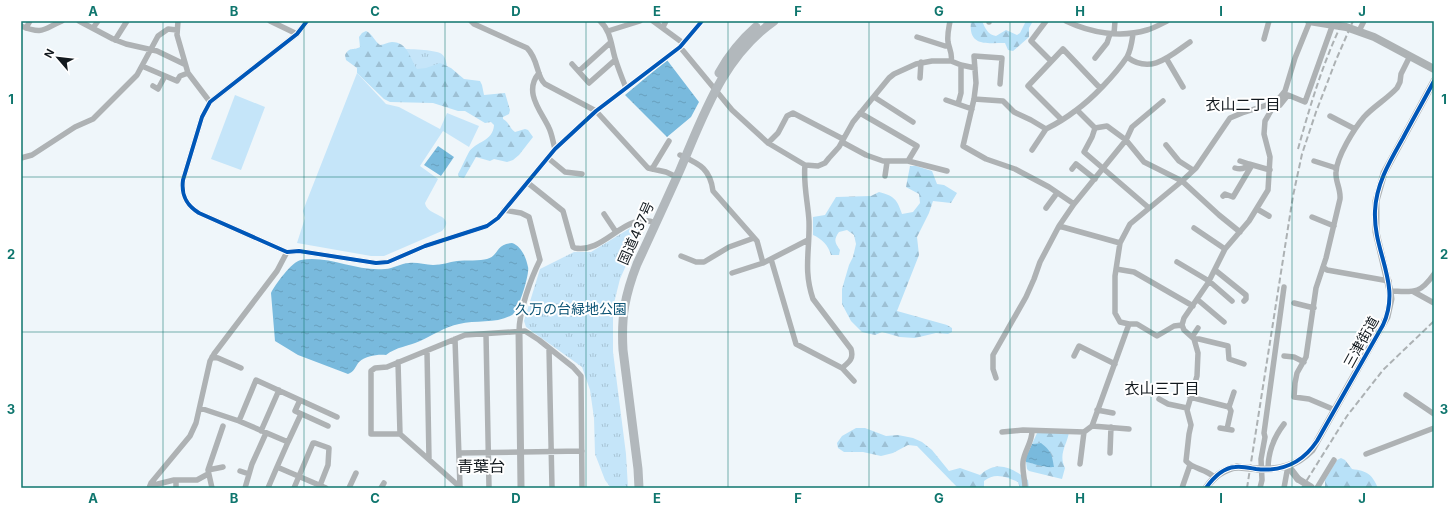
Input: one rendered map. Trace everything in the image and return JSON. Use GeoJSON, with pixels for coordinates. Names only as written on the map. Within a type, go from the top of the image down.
{"type":"FeatureCollection","features":[{"type":"Feature","properties":{"kind":"highway","name":"国道437号"},"geometry":{"type":"LineString","coordinates":[[639,488],[623,350],[623,313],[628,290],[654,222],[725,62],[740,42],[764,21]]}},
{"type":"Feature","properties":{"kind":"highway","name":"国道437号"},"geometry":{"type":"LineString","coordinates":[[714,88],[739,53],[750,41],[774,21]]}},
{"type":"Feature","properties":{"kind":"highway","name":"国道437号"},"geometry":{"type":"LineString","coordinates":[[633,488],[617,350],[617,312],[622,288],[632,261],[654,222]]}},
{"type":"Feature","properties":{"kind":"main road"},"geometry":{"type":"LineString","coordinates":[[1309,21],[1333,23],[1374,36],[1434,69]]}},
{"type":"Feature","properties":{"kind":"street"},"geometry":{"type":"LineString","coordinates":[[30,21],[24,27],[44,31],[62,21]]}},
{"type":"Feature","properties":{"kind":"street"},"geometry":{"type":"LineString","coordinates":[[78,21],[115,40],[157,52],[184,64]]}},
{"type":"Feature","properties":{"kind":"street"},"geometry":{"type":"LineString","coordinates":[[93,28],[98,21]]}},
{"type":"Feature","properties":{"kind":"street"},"geometry":{"type":"LineString","coordinates":[[115,40],[126,21]]}},
{"type":"Feature","properties":{"kind":"street"},"geometry":{"type":"LineString","coordinates":[[178,21],[177,30],[184,55],[184,64],[188,73],[210,102]]}},
{"type":"Feature","properties":{"kind":"street"},"geometry":{"type":"LineString","coordinates":[[270,21],[297,34]]}},
{"type":"Feature","properties":{"kind":"street"},"geometry":{"type":"LineString","coordinates":[[306,21],[297,34],[210,102],[202,118],[183,180],[182,188],[186,202],[191,208],[199,213],[287,252],[299,251],[382,263],[439,240],[487,226],[498,218],[555,149],[596,111],[682,45],[702,21]]}},
{"type":"Feature","properties":{"kind":"street"},"geometry":{"type":"LineString","coordinates":[[471,21],[474,24],[527,48],[532,53],[544,84],[596,111],[645,165],[652,169],[674,176]]}},
{"type":"Feature","properties":{"kind":"street"},"geometry":{"type":"LineString","coordinates":[[600,21],[608,31],[615,60],[626,88]]}},
{"type":"Feature","properties":{"kind":"street"},"geometry":{"type":"LineString","coordinates":[[608,31],[640,21]]}},
{"type":"Feature","properties":{"kind":"street"},"geometry":{"type":"LineString","coordinates":[[653,21],[663,27],[682,45],[732,110],[768,143],[805,166],[818,166],[825,163],[843,140],[853,122],[889,78],[894,74],[921,62],[951,62],[975,68]]}},
{"type":"Feature","properties":{"kind":"street"},"geometry":{"type":"LineString","coordinates":[[663,27],[666,21]]}},
{"type":"Feature","properties":{"kind":"street"},"geometry":{"type":"LineString","coordinates":[[950,21],[948,34],[952,58],[951,62]]}},
{"type":"Feature","properties":{"kind":"street"},"geometry":{"type":"LineString","coordinates":[[1046,21],[1031,41],[1051,61]]}},
{"type":"Feature","properties":{"kind":"street"},"geometry":{"type":"LineString","coordinates":[[1066,21],[1085,29],[1112,34],[1133,34],[1148,30],[1167,21]]}},
{"type":"Feature","properties":{"kind":"street"},"geometry":{"type":"LineString","coordinates":[[1095,58],[1112,34],[1115,21]]}},
{"type":"Feature","properties":{"kind":"street"},"geometry":{"type":"LineString","coordinates":[[1264,39],[1269,21]]}},
{"type":"Feature","properties":{"kind":"street"},"geometry":{"type":"LineString","coordinates":[[1214,477],[1210,472],[1190,465],[1186,461],[1191,425],[1187,408],[1195,387],[1198,353],[1193,338],[1184,330],[1182,325],[1184,318],[1198,300],[1209,281],[1224,249],[1240,232],[1257,209],[1268,190],[1270,157],[1264,128],[1268,115],[1285,91],[1295,58],[1309,21]]}},
{"type":"Feature","properties":{"kind":"street"},"geometry":{"type":"LineString","coordinates":[[1359,31],[1364,21]]}},
{"type":"Feature","properties":{"kind":"street"},"geometry":{"type":"LineString","coordinates":[[1182,325],[1174,326],[1157,336],[1136,324],[1120,322],[1115,313],[1116,269],[1120,242],[1130,224],[1193,170],[1204,157],[1230,118],[1276,102],[1280,105],[1288,95],[1305,102],[1333,23]]}},
{"type":"Feature","properties":{"kind":"street"},"geometry":{"type":"LineString","coordinates":[[21,158],[32,155],[75,127],[93,119],[137,75],[149,50],[158,36],[168,29],[177,30]]}},
{"type":"Feature","properties":{"kind":"street"},"geometry":{"type":"LineString","coordinates":[[1032,150],[1046,130],[1091,98],[1127,57],[1133,34]]}},
{"type":"Feature","properties":{"kind":"street"},"geometry":{"type":"LineString","coordinates":[[917,37],[949,46]]}},
{"type":"Feature","properties":{"kind":"street"},"geometry":{"type":"LineString","coordinates":[[578,72],[611,42]]}},
{"type":"Feature","properties":{"kind":"street"},"geometry":{"type":"LineString","coordinates":[[1127,57],[1140,65],[1153,64],[1166,58],[1190,42]]}},
{"type":"Feature","properties":{"kind":"street"},"geometry":{"type":"LineString","coordinates":[[1062,120],[1028,86],[1063,49],[1100,88]]}},
{"type":"Feature","properties":{"kind":"street"},"geometry":{"type":"LineString","coordinates":[[1000,84],[1002,58],[974,56],[976,83],[972,109],[963,146],[986,159],[1015,169],[1074,204]]}},
{"type":"Feature","properties":{"kind":"street"},"geometry":{"type":"LineString","coordinates":[[1335,410],[1309,399],[1294,397],[1297,373],[1306,357],[1316,288],[1334,226],[1341,194],[1336,178],[1336,168],[1341,154],[1355,129],[1364,117],[1397,88],[1400,82],[1401,74],[1410,56]]}},
{"type":"Feature","properties":{"kind":"street"},"geometry":{"type":"LineString","coordinates":[[1166,58],[1183,87]]}},
{"type":"Feature","properties":{"kind":"street"},"geometry":{"type":"LineString","coordinates":[[572,64],[589,83],[615,60]]}},
{"type":"Feature","properties":{"kind":"street"},"geometry":{"type":"LineString","coordinates":[[920,78],[921,62]]}},
{"type":"Feature","properties":{"kind":"street"},"geometry":{"type":"LineString","coordinates":[[958,104],[961,65]]}},
{"type":"Feature","properties":{"kind":"street"},"geometry":{"type":"LineString","coordinates":[[142,66],[177,81],[180,76],[188,73]]}},
{"type":"Feature","properties":{"kind":"street"},"geometry":{"type":"LineString","coordinates":[[539,73],[534,80],[534,103],[549,129],[555,149]]}},
{"type":"Feature","properties":{"kind":"street"},"geometry":{"type":"LineString","coordinates":[[153,86],[158,89],[165,76]]}},
{"type":"Feature","properties":{"kind":"street","name":"三津街道"},"geometry":{"type":"LineString","coordinates":[[1206,488],[1214,477],[1237,466],[1262,469],[1288,466],[1312,450],[1383,325],[1389,308],[1390,290],[1376,232],[1376,201],[1384,173],[1434,81]]}},
{"type":"Feature","properties":{"kind":"street"},"geometry":{"type":"LineString","coordinates":[[874,97],[913,122]]}},
{"type":"Feature","properties":{"kind":"street"},"geometry":{"type":"LineString","coordinates":[[974,99],[1003,101],[1014,112],[1031,120],[1046,130]]}},
{"type":"Feature","properties":{"kind":"street"},"geometry":{"type":"LineString","coordinates":[[946,100],[972,109]]}},
{"type":"Feature","properties":{"kind":"street"},"geometry":{"type":"LineString","coordinates":[[996,378],[993,355],[1026,297],[1040,262],[1059,226],[1074,204],[1126,140],[1132,127],[1163,100]]}},
{"type":"Feature","properties":{"kind":"street"},"geometry":{"type":"LineString","coordinates":[[1076,110],[1096,128]]}},
{"type":"Feature","properties":{"kind":"street"},"geometry":{"type":"LineString","coordinates":[[768,143],[778,134],[787,116],[793,113],[843,140],[866,155],[887,162],[908,161],[947,171]]}},
{"type":"Feature","properties":{"kind":"street"},"geometry":{"type":"LineString","coordinates":[[860,113],[917,146],[908,161]]}},
{"type":"Feature","properties":{"kind":"street"},"geometry":{"type":"LineString","coordinates":[[1330,116],[1355,129]]}},
{"type":"Feature","properties":{"kind":"street"},"geometry":{"type":"LineString","coordinates":[[1096,128],[1107,126],[1126,140],[1148,165],[1182,181],[1240,232]]}},
{"type":"Feature","properties":{"kind":"street"},"geometry":{"type":"LineString","coordinates":[[1096,128],[1084,152],[1149,208]]}},
{"type":"Feature","properties":{"kind":"street"},"geometry":{"type":"LineString","coordinates":[[652,169],[670,141]]}},
{"type":"Feature","properties":{"kind":"street"},"geometry":{"type":"LineString","coordinates":[[1166,145],[1179,161],[1193,170]]}},
{"type":"Feature","properties":{"kind":"street"},"geometry":{"type":"LineString","coordinates":[[682,157],[700,166],[709,174],[713,191],[757,241],[763,262]]}},
{"type":"Feature","properties":{"kind":"street"},"geometry":{"type":"LineString","coordinates":[[548,158],[565,172],[582,174]]}},
{"type":"Feature","properties":{"kind":"street"},"geometry":{"type":"LineString","coordinates":[[1240,161],[1270,170]]}},
{"type":"Feature","properties":{"kind":"street"},"geometry":{"type":"LineString","coordinates":[[1314,161],[1336,168]]}},
{"type":"Feature","properties":{"kind":"street"},"geometry":{"type":"LineString","coordinates":[[884,176],[887,162]]}},
{"type":"Feature","properties":{"kind":"street"},"geometry":{"type":"LineString","coordinates":[[1072,169],[1076,164],[1095,179]]}},
{"type":"Feature","properties":{"kind":"street"},"geometry":{"type":"LineString","coordinates":[[1235,168],[1240,170],[1250,164]]}},
{"type":"Feature","properties":{"kind":"street"},"geometry":{"type":"LineString","coordinates":[[1223,196],[1225,194],[1233,197],[1250,164]]}},
{"type":"Feature","properties":{"kind":"street"},"geometry":{"type":"LineString","coordinates":[[805,166],[804,174],[809,221],[807,276],[812,299],[833,324],[853,354],[852,359],[842,368]]}},
{"type":"Feature","properties":{"kind":"street"},"geometry":{"type":"LineString","coordinates":[[528,183],[563,211],[573,247],[575,248],[590,248],[632,222],[644,219],[654,222]]}},
{"type":"Feature","properties":{"kind":"street"},"geometry":{"type":"LineString","coordinates":[[1046,208],[1057,193]]}},
{"type":"Feature","properties":{"kind":"street"},"geometry":{"type":"LineString","coordinates":[[1257,209],[1269,216]]}},
{"type":"Feature","properties":{"kind":"street"},"geometry":{"type":"LineString","coordinates":[[504,210],[521,213],[529,217],[540,260],[534,272],[520,319],[521,488]]}},
{"type":"Feature","properties":{"kind":"street"},"geometry":{"type":"LineString","coordinates":[[604,214],[616,232]]}},
{"type":"Feature","properties":{"kind":"street"},"geometry":{"type":"LineString","coordinates":[[1312,217],[1334,226]]}},
{"type":"Feature","properties":{"kind":"street"},"geometry":{"type":"LineString","coordinates":[[1059,226],[1120,242]]}},
{"type":"Feature","properties":{"kind":"street"},"geometry":{"type":"LineString","coordinates":[[1194,228],[1224,249]]}},
{"type":"Feature","properties":{"kind":"street"},"geometry":{"type":"LineString","coordinates":[[681,256],[696,262],[704,262],[728,247],[754,238]]}},
{"type":"Feature","properties":{"kind":"street"},"geometry":{"type":"LineString","coordinates":[[732,273],[763,262],[808,240]]}},
{"type":"Feature","properties":{"kind":"street"},"geometry":{"type":"LineString","coordinates":[[149,487],[190,436],[200,408],[212,357],[277,271],[287,252]]}},
{"type":"Feature","properties":{"kind":"street"},"geometry":{"type":"LineString","coordinates":[[771,258],[796,344],[842,368],[854,381]]}},
{"type":"Feature","properties":{"kind":"street"},"geometry":{"type":"LineString","coordinates":[[1177,262],[1209,281],[1232,301]]}},
{"type":"Feature","properties":{"kind":"street"},"geometry":{"type":"LineString","coordinates":[[1323,267],[1327,270],[1389,281]]}},
{"type":"Feature","properties":{"kind":"street"},"geometry":{"type":"LineString","coordinates":[[1116,269],[1134,272],[1193,306]]}},
{"type":"Feature","properties":{"kind":"street"},"geometry":{"type":"LineString","coordinates":[[1215,270],[1246,295],[1246,299],[1244,301]]}},
{"type":"Feature","properties":{"kind":"street"},"geometry":{"type":"LineString","coordinates":[[1414,292],[1422,288],[1434,274]]}},
{"type":"Feature","properties":{"kind":"street"},"geometry":{"type":"LineString","coordinates":[[1260,488],[1262,480],[1261,459],[1284,287]]}},
{"type":"Feature","properties":{"kind":"street"},"geometry":{"type":"LineString","coordinates":[[1390,290],[1414,292],[1434,303]]}},
{"type":"Feature","properties":{"kind":"street"},"geometry":{"type":"LineString","coordinates":[[1198,300],[1224,322]]}},
{"type":"Feature","properties":{"kind":"street"},"geometry":{"type":"LineString","coordinates":[[1294,303],[1314,308]]}},
{"type":"Feature","properties":{"kind":"street"},"geometry":{"type":"LineString","coordinates":[[1002,432],[1045,430],[1084,432],[1092,426],[1129,324]]}},
{"type":"Feature","properties":{"kind":"street"},"geometry":{"type":"LineString","coordinates":[[1193,338],[1198,328]]}},
{"type":"Feature","properties":{"kind":"street"},"geometry":{"type":"LineString","coordinates":[[461,488],[400,434],[372,434],[371,371],[375,368],[387,367],[465,335],[525,331],[573,367],[581,376],[582,488]]}},
{"type":"Feature","properties":{"kind":"street"},"geometry":{"type":"LineString","coordinates":[[486,334],[489,488]]}},
{"type":"Feature","properties":{"kind":"street"},"geometry":{"type":"LineString","coordinates":[[1193,338],[1228,346],[1229,359],[1244,364]]}},
{"type":"Feature","properties":{"kind":"street"},"geometry":{"type":"LineString","coordinates":[[455,339],[461,488]]}},
{"type":"Feature","properties":{"kind":"street"},"geometry":{"type":"LineString","coordinates":[[1074,356],[1080,346],[1115,364]]}},
{"type":"Feature","properties":{"kind":"street"},"geometry":{"type":"LineString","coordinates":[[549,348],[552,488]]}},
{"type":"Feature","properties":{"kind":"street"},"geometry":{"type":"LineString","coordinates":[[427,351],[429,459]]}},
{"type":"Feature","properties":{"kind":"street"},"geometry":{"type":"LineString","coordinates":[[1284,356],[1294,357],[1304,362]]}},
{"type":"Feature","properties":{"kind":"street"},"geometry":{"type":"LineString","coordinates":[[212,357],[241,368]]}},
{"type":"Feature","properties":{"kind":"street"},"geometry":{"type":"LineString","coordinates":[[398,362],[400,434]]}},
{"type":"Feature","properties":{"kind":"street"},"geometry":{"type":"LineString","coordinates":[[239,421],[256,380],[337,417]]}},
{"type":"Feature","properties":{"kind":"street"},"geometry":{"type":"LineString","coordinates":[[245,488],[278,390]]}},
{"type":"Feature","properties":{"kind":"street"},"geometry":{"type":"LineString","coordinates":[[1226,429],[1231,411],[1229,407],[1234,392]]}},
{"type":"Feature","properties":{"kind":"street"},"geometry":{"type":"LineString","coordinates":[[1406,395],[1434,414]]}},
{"type":"Feature","properties":{"kind":"street"},"geometry":{"type":"LineString","coordinates":[[1190,397],[1229,407]]}},
{"type":"Feature","properties":{"kind":"street"},"geometry":{"type":"LineString","coordinates":[[1159,399],[1168,404],[1187,408]]}},
{"type":"Feature","properties":{"kind":"street"},"geometry":{"type":"LineString","coordinates":[[300,400],[295,411],[316,424],[328,426]]}},
{"type":"Feature","properties":{"kind":"street"},"geometry":{"type":"LineString","coordinates":[[200,408],[239,421],[288,442]]}},
{"type":"Feature","properties":{"kind":"street"},"geometry":{"type":"LineString","coordinates":[[1097,410],[1113,413]]}},
{"type":"Feature","properties":{"kind":"street"},"geometry":{"type":"LineString","coordinates":[[268,488],[301,414]]}},
{"type":"Feature","properties":{"kind":"street"},"geometry":{"type":"LineString","coordinates":[[1262,469],[1277,435],[1284,424]]}},
{"type":"Feature","properties":{"kind":"street"},"geometry":{"type":"LineString","coordinates":[[212,488],[208,472],[223,426]]}},
{"type":"Feature","properties":{"kind":"street"},"geometry":{"type":"LineString","coordinates":[[1092,426],[1129,429]]}},
{"type":"Feature","properties":{"kind":"street"},"geometry":{"type":"LineString","coordinates":[[1110,453],[1111,427]]}},
{"type":"Feature","properties":{"kind":"street"},"geometry":{"type":"LineString","coordinates":[[1366,454],[1434,428]]}},
{"type":"Feature","properties":{"kind":"street"},"geometry":{"type":"LineString","coordinates":[[1025,488],[1023,462],[1024,455],[1032,437],[1032,431]]}},
{"type":"Feature","properties":{"kind":"street"},"geometry":{"type":"LineString","coordinates":[[1080,464],[1084,432]]}},
{"type":"Feature","properties":{"kind":"street"},"geometry":{"type":"LineString","coordinates":[[277,467],[299,477],[322,487],[328,465],[329,448],[315,443],[313,444],[299,477],[294,488]]}},
{"type":"Feature","properties":{"kind":"street"},"geometry":{"type":"LineString","coordinates":[[459,453],[582,451]]}},
{"type":"Feature","properties":{"kind":"street"},"geometry":{"type":"LineString","coordinates":[[1317,488],[1334,460]]}},
{"type":"Feature","properties":{"kind":"street"},"geometry":{"type":"LineString","coordinates":[[1182,488],[1190,465]]}},
{"type":"Feature","properties":{"kind":"street"},"geometry":{"type":"LineString","coordinates":[[1288,466],[1298,479],[1311,488]]}},
{"type":"Feature","properties":{"kind":"street"},"geometry":{"type":"LineString","coordinates":[[1284,488],[1288,466]]}},
{"type":"Feature","properties":{"kind":"street"},"geometry":{"type":"LineString","coordinates":[[149,487],[176,480],[197,480],[208,472],[223,467]]}},
{"type":"Feature","properties":{"kind":"street"},"geometry":{"type":"LineString","coordinates":[[240,471],[249,474]]}},
{"type":"Feature","properties":{"kind":"street"},"geometry":{"type":"LineString","coordinates":[[349,488],[356,473]]}},
{"type":"Feature","properties":{"kind":"street"},"geometry":{"type":"LineString","coordinates":[[176,480],[176,488]]}},
{"type":"Feature","properties":{"kind":"green space"},"geometry":{"type":"Polygon","coordinates":[[[971,21],[982,21],[989,33],[996,36],[1006,30],[1017,35],[1020,33],[1026,21],[1033,21],[1029,28],[1029,37],[1013,51],[1008,50],[1005,43],[985,43],[975,39],[972,35],[971,21]]]}},
{"type":"Feature","properties":{"kind":"green space"},"geometry":{"type":"Polygon","coordinates":[[[366,31],[380,45],[392,42],[402,45],[408,52],[417,69],[426,68],[440,63],[451,68],[464,79],[480,81],[484,95],[505,93],[510,110],[509,114],[503,117],[503,119],[515,132],[525,129],[528,130],[533,137],[519,155],[513,160],[507,162],[494,159],[490,161],[476,157],[464,178],[459,177],[458,174],[469,152],[472,148],[491,135],[494,125],[491,122],[485,123],[465,111],[458,111],[433,103],[390,102],[384,99],[357,73],[357,68],[346,60],[345,55],[348,51],[360,47],[359,37],[366,31]]]}},
{"type":"Feature","properties":{"kind":"green space"},"geometry":{"type":"Polygon","coordinates":[[[395,49],[424,50],[440,53],[446,60],[447,66],[441,70],[412,71],[395,49]]]}},
{"type":"Feature","properties":{"kind":"green space"},"geometry":{"type":"Polygon","coordinates":[[[357,73],[386,104],[399,107],[440,129],[447,113],[479,126],[469,147],[443,131],[420,166],[438,179],[425,203],[427,208],[444,218],[446,221],[446,225],[442,231],[384,256],[371,256],[297,243],[305,218],[303,211],[304,208],[357,73]]]}},
{"type":"Feature","properties":{"kind":"green space"},"geometry":{"type":"Polygon","coordinates":[[[235,95],[265,107],[241,170],[211,159],[235,95]]]}},
{"type":"Feature","properties":{"kind":"green space"},"geometry":{"type":"Polygon","coordinates":[[[910,166],[916,166],[932,171],[937,184],[944,185],[957,193],[951,203],[933,201],[929,213],[917,237],[919,255],[897,311],[947,325],[952,328],[952,332],[948,334],[936,333],[915,338],[900,337],[882,332],[875,335],[862,332],[851,321],[842,304],[842,289],[856,244],[854,235],[847,230],[839,232],[835,241],[840,250],[839,255],[831,255],[824,243],[813,235],[813,217],[825,215],[836,197],[871,196],[879,192],[892,197],[902,214],[913,212],[920,203],[919,194],[906,187],[910,166]]]}},
{"type":"Feature","properties":{"kind":"green space","name":"久万の台緑地公園"},"geometry":{"type":"Polygon","coordinates":[[[644,225],[620,279],[613,307],[613,352],[626,454],[628,488],[611,488],[605,480],[595,454],[594,418],[590,390],[582,367],[526,327],[524,321],[540,269],[574,252],[591,252],[632,227],[644,225]]]}},
{"type":"Feature","properties":{"kind":"green space"},"geometry":{"type":"Polygon","coordinates":[[[856,428],[865,428],[886,436],[898,435],[913,438],[922,442],[932,450],[949,471],[960,468],[980,475],[986,470],[992,468],[1004,467],[1010,469],[1028,480],[1029,488],[1020,488],[1018,482],[1001,476],[988,478],[984,481],[984,488],[957,487],[917,446],[908,445],[893,453],[881,456],[863,452],[844,452],[838,448],[837,443],[842,436],[856,428]]]}},
{"type":"Feature","properties":{"kind":"green space"},"geometry":{"type":"Polygon","coordinates":[[[1038,431],[1069,432],[1062,458],[1065,468],[1062,479],[1029,471],[1027,469],[1026,462],[1045,467],[1041,443],[1032,444],[1038,431]]]}},
{"type":"Feature","properties":{"kind":"green space"},"geometry":{"type":"Polygon","coordinates":[[[1341,458],[1345,460],[1352,469],[1365,472],[1371,476],[1378,488],[1325,488],[1325,480],[1337,460],[1341,458]]]}},
{"type":"Feature","properties":{"kind":"water"},"geometry":{"type":"Polygon","coordinates":[[[667,60],[699,102],[691,117],[667,137],[625,95],[667,60]]]}},
{"type":"Feature","properties":{"kind":"water"},"geometry":{"type":"Polygon","coordinates":[[[438,146],[454,157],[441,176],[424,165],[438,146]]]}},
{"type":"Feature","properties":{"kind":"water"},"geometry":{"type":"Polygon","coordinates":[[[512,243],[523,252],[528,271],[523,292],[517,307],[512,315],[506,318],[493,321],[459,324],[449,327],[420,341],[394,350],[386,355],[376,355],[365,358],[359,362],[353,371],[348,374],[298,355],[275,341],[271,293],[284,274],[297,261],[312,259],[332,261],[374,269],[388,269],[409,263],[436,265],[457,261],[487,259],[494,255],[503,246],[512,243]]]}},
{"type":"Feature","properties":{"kind":"water"},"geometry":{"type":"Polygon","coordinates":[[[1041,443],[1050,453],[1053,459],[1054,467],[1026,462],[1026,457],[1032,444],[1041,443]]]}},
{"type":"Feature","properties":{"kind":"railway"},"geometry":{"type":"LineString","coordinates":[[1298,149],[1323,68],[1343,21]]}},
{"type":"Feature","properties":{"kind":"railway"},"geometry":{"type":"LineString","coordinates":[[1247,488],[1293,196],[1302,154],[1316,112],[1353,21]]}},
{"type":"Feature","properties":{"kind":"railway"},"geometry":{"type":"LineString","coordinates":[[1302,488],[1347,416],[1383,370],[1434,321]]}},
{"type":"Feature","properties":{"kind":"cycle path"},"geometry":{"type":"LineString","coordinates":[[307,21],[297,34],[210,102],[202,117],[183,180],[185,199],[191,207],[199,213],[287,252],[299,251],[376,263],[388,262],[425,246],[487,226],[498,218],[555,149],[596,111],[680,47],[702,21]]}},
{"type":"Feature","properties":{"kind":"cycle path"},"geometry":{"type":"LineString","coordinates":[[1206,488],[1218,474],[1226,469],[1240,467],[1266,470],[1275,469],[1291,464],[1305,455],[1317,441],[1383,325],[1388,310],[1389,296],[1388,282],[1376,226],[1375,211],[1378,191],[1389,164],[1434,81]]}},
{"type":"Feature","properties":{"kind":"district","name":"衣山二丁目"},"geometry":{"type":"Point","coordinates":[1243,105]}},
{"type":"Feature","properties":{"kind":"district","name":"衣山三丁目"},"geometry":{"type":"Point","coordinates":[1162,389]}},
{"type":"Feature","properties":{"kind":"district","name":"青葉台"},"geometry":{"type":"Point","coordinates":[481,466]}}]}
